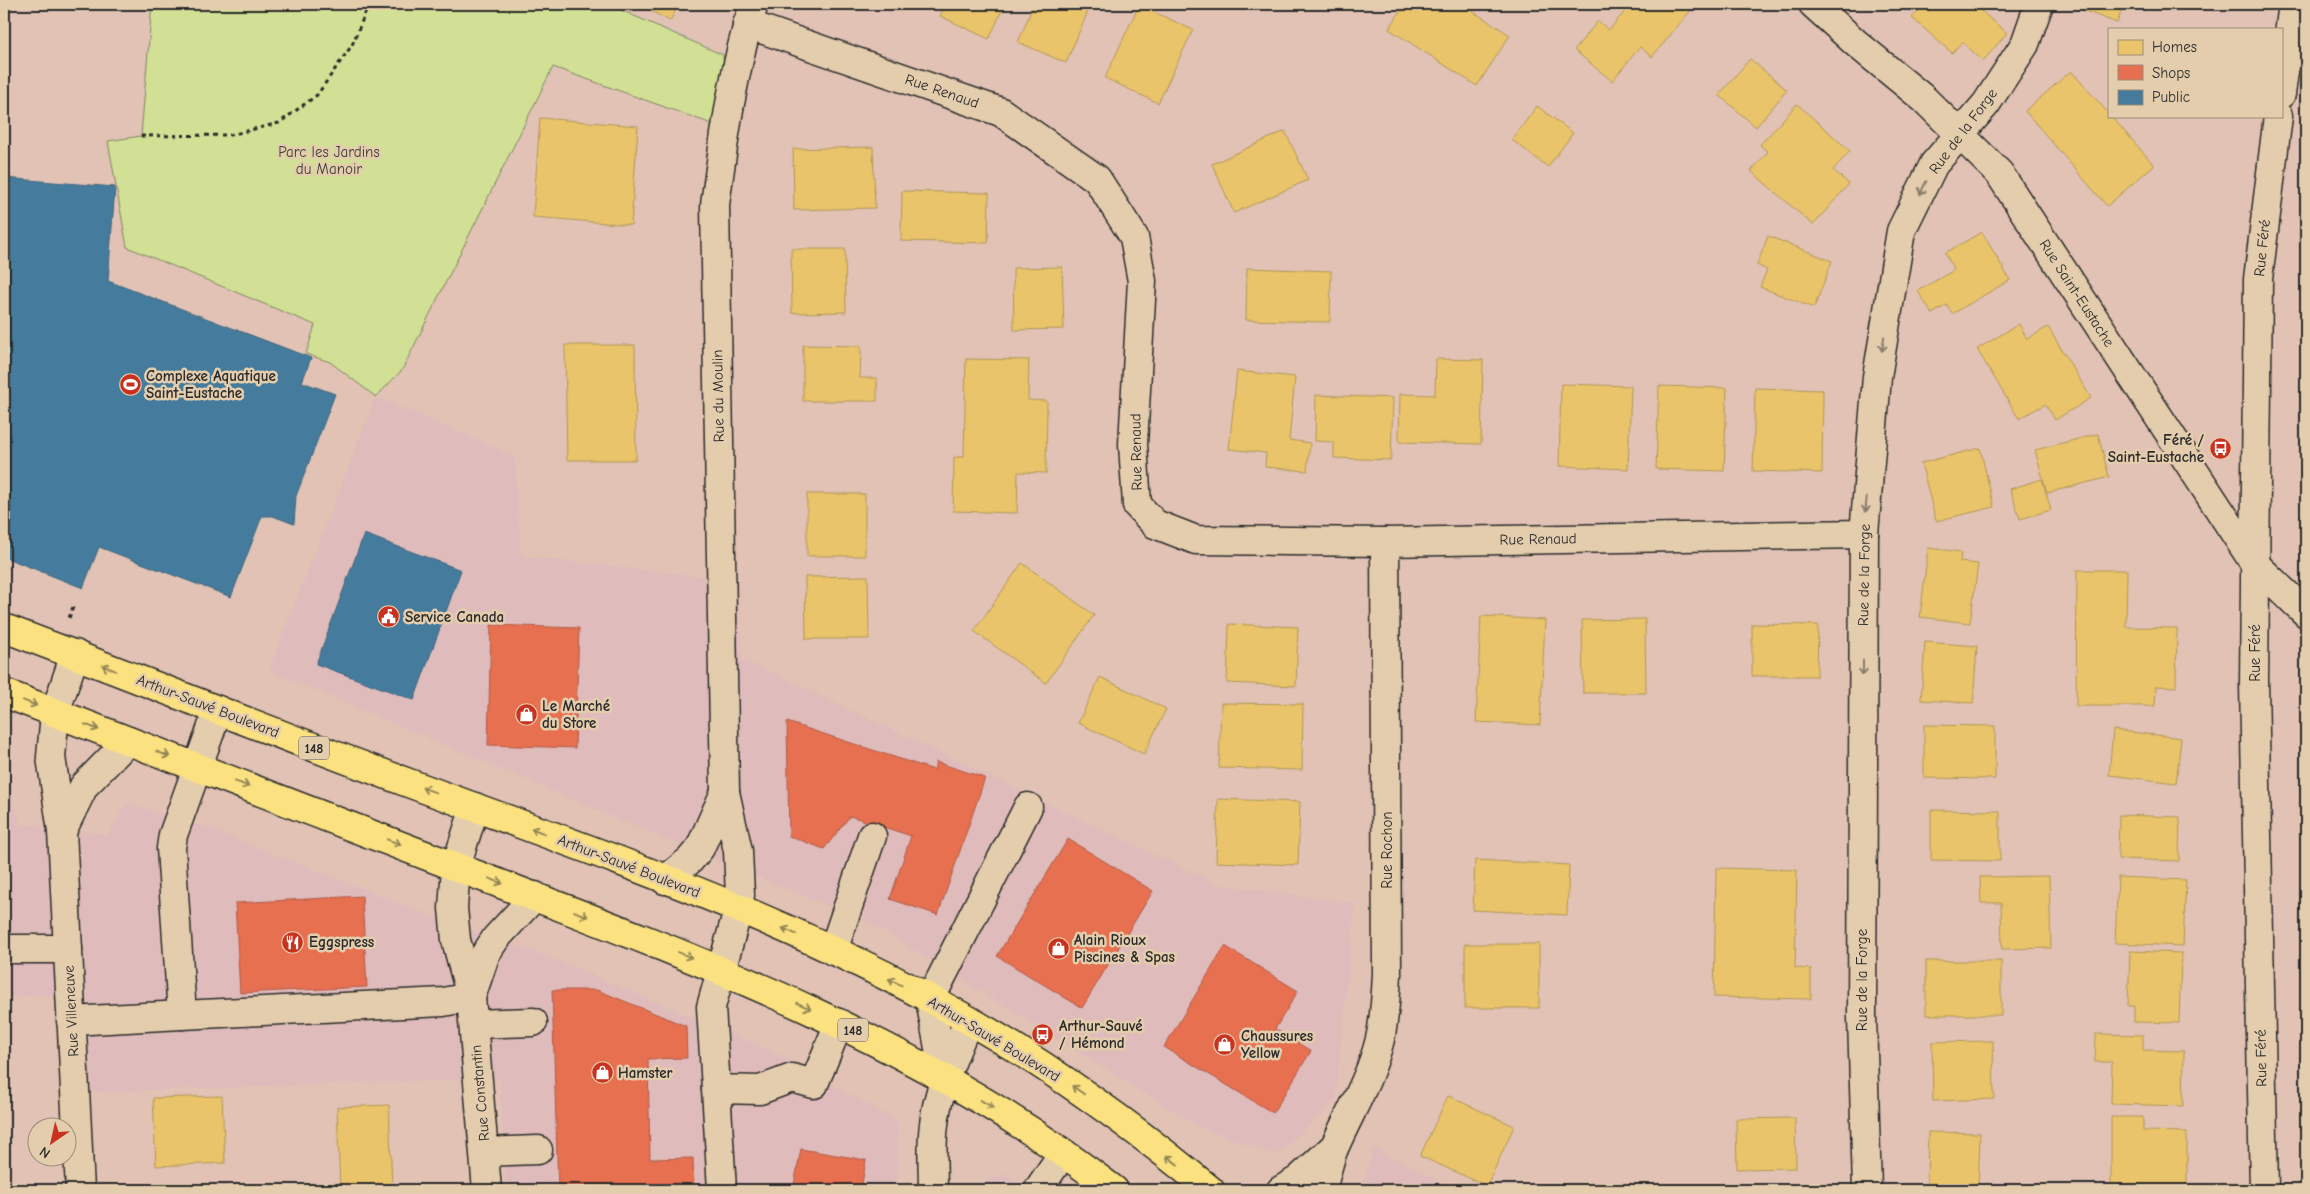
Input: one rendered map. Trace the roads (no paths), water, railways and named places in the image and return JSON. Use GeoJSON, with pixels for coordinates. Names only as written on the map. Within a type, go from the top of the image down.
{"type":"FeatureCollection","features":[{"type":"Feature","properties":{"kind":"main road","name":"Arthur-Sauvé Boulevard"},"geometry":{"type":"LineString","coordinates":[[4,628],[665,880],[833,952],[930,1000],[1019,1051],[1151,1143],[1210,1190]]}},
{"type":"Feature","properties":{"kind":"main road","name":"148"},"geometry":{"type":"LineString","coordinates":[[4,693],[721,969],[839,1023],[945,1080],[1064,1153],[1114,1190]]}},
{"type":"Feature","properties":{"kind":"street","name":"Rue Saint-Eustache"},"geometry":{"type":"LineString","coordinates":[[1813,4],[1856,44],[1924,99],[1999,173],[2255,564],[2306,613]]}},
{"type":"Feature","properties":{"kind":"street","name":"Rue de la Forge"},"geometry":{"type":"LineString","coordinates":[[1867,1190],[1862,1016],[1864,534],[1877,377],[1901,231],[1934,164],[1986,104],[2025,44],[2039,4]]}},
{"type":"Feature","properties":{"kind":"street"},"geometry":{"type":"LineString","coordinates":[[2282,86],[2293,4]]}},
{"type":"Feature","properties":{"kind":"street","name":"Rue Renaud"},"geometry":{"type":"LineString","coordinates":[[750,14],[1001,112],[1097,179],[1134,237],[1142,281],[1133,444],[1136,504],[1155,524],[1196,540],[1385,542],[1864,534]]}},
{"type":"Feature","properties":{"kind":"street","name":"Rue du Moulin"},"geometry":{"type":"LineString","coordinates":[[722,1190],[710,1018],[721,969],[738,910],[740,880],[738,851],[725,792],[715,205],[726,129],[750,14]]}},
{"type":"Feature","properties":{"kind":"street","name":"Rue Féré"},"geometry":{"type":"LineString","coordinates":[[2264,1190],[2255,703],[2258,279],[2278,118]]}},
{"type":"Feature","properties":{"kind":"street","name":"Rue Rochon"},"geometry":{"type":"LineString","coordinates":[[1322,1190],[1334,1147],[1354,1110],[1372,1064],[1380,1039],[1385,1010],[1387,973],[1385,542]]}},
{"type":"Feature","properties":{"kind":"street","name":"Rue Villeneuve"},"geometry":{"type":"LineString","coordinates":[[75,654],[55,713],[51,757],[62,831],[80,1190]]}},
{"type":"Feature","properties":{"kind":"street"},"geometry":{"type":"LineString","coordinates":[[182,1015],[171,848],[173,835],[218,710]]}},
{"type":"Feature","properties":{"kind":"street","name":"Rue Villeneuve"},"geometry":{"type":"LineString","coordinates":[[62,831],[84,786],[128,741]]}},
{"type":"Feature","properties":{"kind":"street","name":"Rue du Moulin"},"geometry":{"type":"LineString","coordinates":[[665,880],[690,860],[700,848],[725,792]]}},
{"type":"Feature","properties":{"kind":"street","name":"Rue Constantin"},"geometry":{"type":"LineString","coordinates":[[475,807],[456,866],[453,908],[456,940],[471,996],[487,1190]]}},
{"type":"Feature","properties":{"kind":"street"},"geometry":{"type":"LineString","coordinates":[[945,1080],[930,1000],[1028,807]]}},
{"type":"Feature","properties":{"kind":"street"},"geometry":{"type":"LineString","coordinates":[[833,952],[872,836]]}},
{"type":"Feature","properties":{"kind":"street","name":"Rue Constantin"},"geometry":{"type":"LineString","coordinates":[[471,996],[486,954],[496,938],[535,896]]}},
{"type":"Feature","properties":{"kind":"street"},"geometry":{"type":"LineString","coordinates":[[6,949],[68,949]]}},
{"type":"Feature","properties":{"kind":"street"},"geometry":{"type":"LineString","coordinates":[[71,1021],[444,1002],[471,996]]}},
{"type":"Feature","properties":{"kind":"street"},"geometry":{"type":"LineString","coordinates":[[933,1190],[932,1136],[937,1108],[945,1080],[968,1021]]}},
{"type":"Feature","properties":{"kind":"street"},"geometry":{"type":"LineString","coordinates":[[474,1024],[533,1022]]}},
{"type":"Feature","properties":{"kind":"street"},"geometry":{"type":"LineString","coordinates":[[716,1088],[760,1090],[792,1078],[814,1084],[839,1023]]}},
{"type":"Feature","properties":{"kind":"street","name":"Rue Rochon"},"geometry":{"type":"LineString","coordinates":[[1281,1190],[1298,1180],[1334,1147]]}},
{"type":"Feature","properties":{"kind":"street"},"geometry":{"type":"LineString","coordinates":[[485,1152],[538,1150]]}},
{"type":"Feature","properties":{"kind":"street"},"geometry":{"type":"LineString","coordinates":[[1038,1190],[1064,1153]]}},
{"type":"Feature","properties":{"kind":"place","name":"Complexe Aquatique Saint-Eustache"},"geometry":{"type":"Point","coordinates":[130,385]}},
{"type":"Feature","properties":{"kind":"place","name":"Féré / Saint-Eustache"},"geometry":{"type":"Point","coordinates":[2220,449]}},
{"type":"Feature","properties":{"kind":"place","name":"Service Canada"},"geometry":{"type":"Point","coordinates":[389,617]}},
{"type":"Feature","properties":{"kind":"place","name":"Le Marché du Store"},"geometry":{"type":"Point","coordinates":[526,715]}},
{"type":"Feature","properties":{"kind":"place","name":"Eggspress"},"geometry":{"type":"Point","coordinates":[293,942]}},
{"type":"Feature","properties":{"kind":"place","name":"Alain Rioux Piscines & Spas"},"geometry":{"type":"Point","coordinates":[1058,949]}},
{"type":"Feature","properties":{"kind":"place","name":"Arthur-Sauvé / Hémond"},"geometry":{"type":"Point","coordinates":[1043,1035]}},
{"type":"Feature","properties":{"kind":"place","name":"Chaussures Yellow"},"geometry":{"type":"Point","coordinates":[1225,1045]}},
{"type":"Feature","properties":{"kind":"place","name":"Hamster"},"geometry":{"type":"Point","coordinates":[602,1073]}},
{"type":"Feature","properties":{"kind":"park label","name":"Parc les Jardins du Manoir"},"geometry":{"type":"Point","coordinates":[329,160]}}]}
